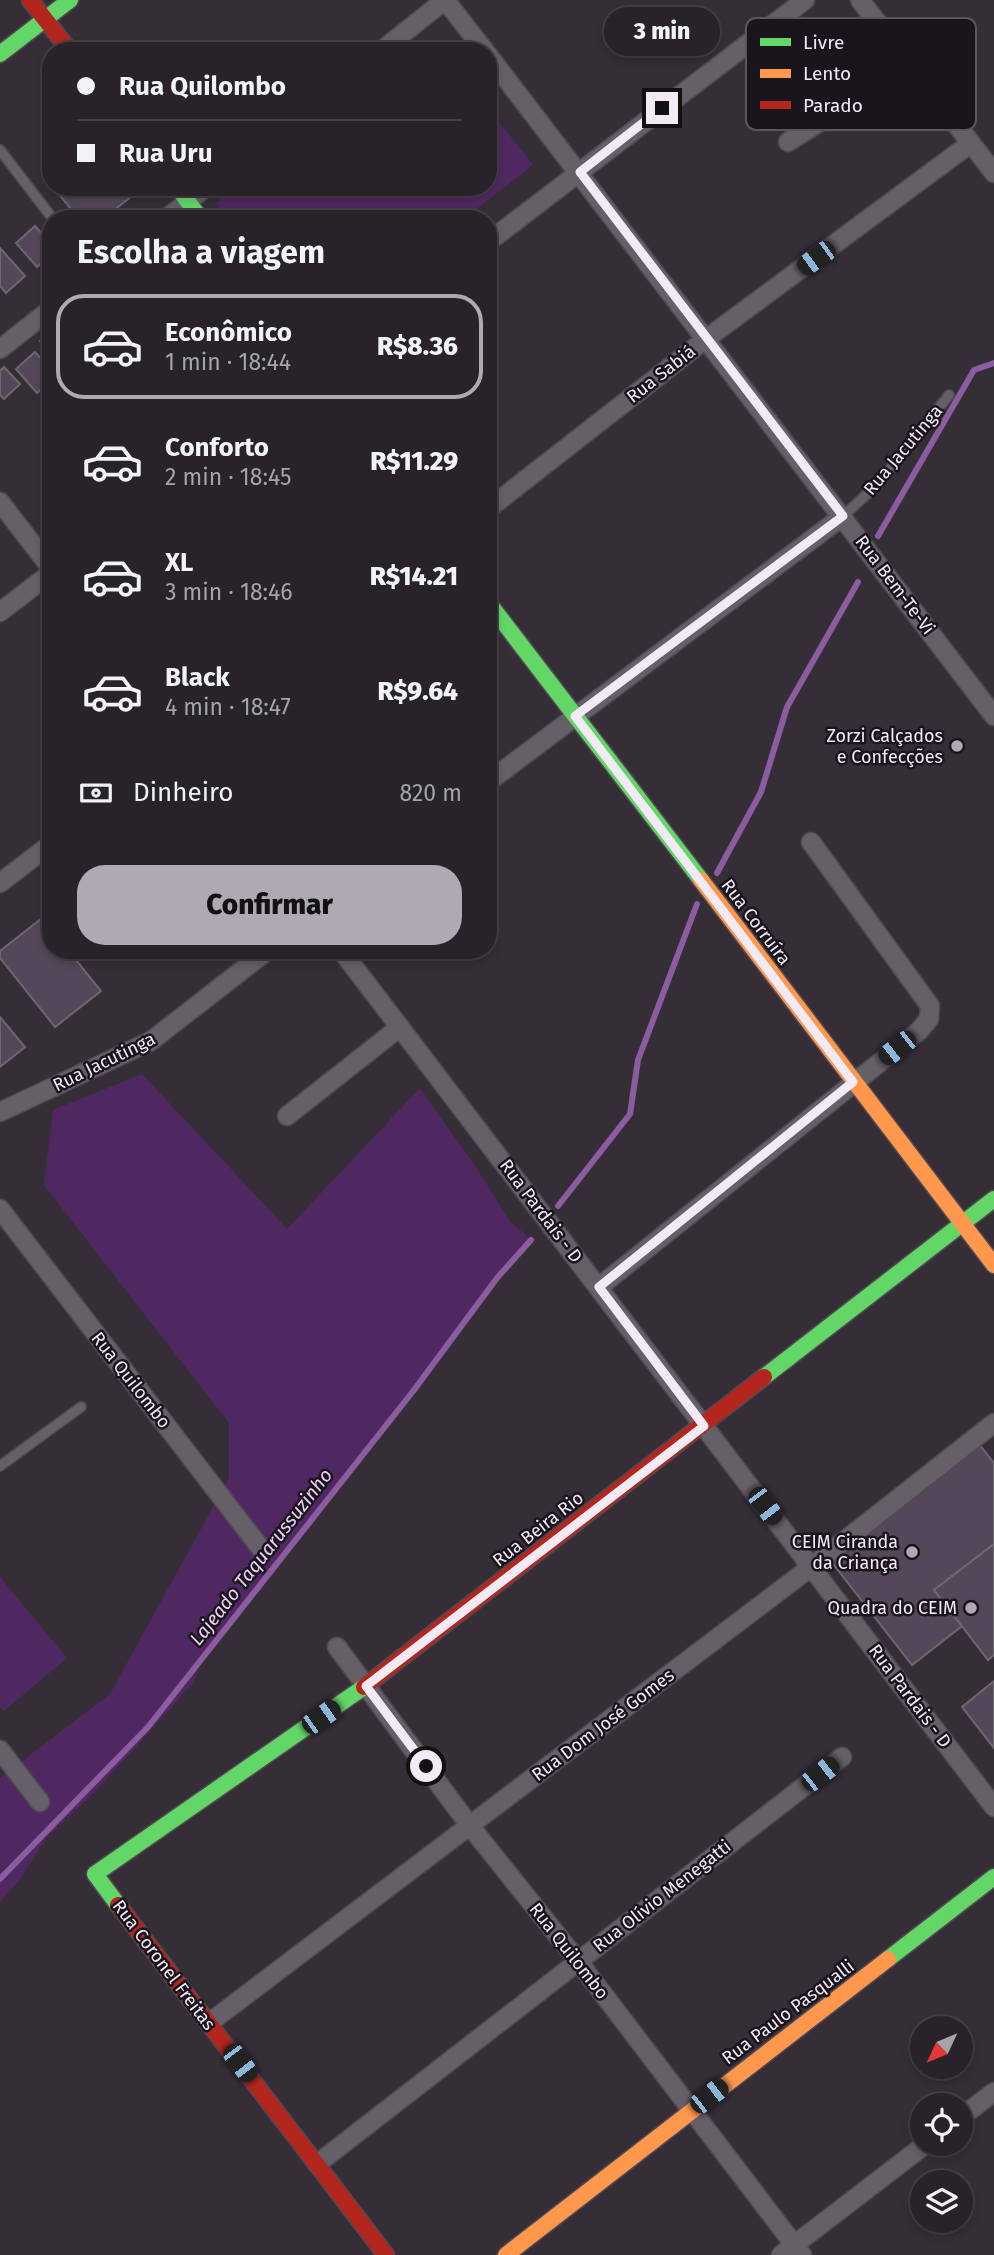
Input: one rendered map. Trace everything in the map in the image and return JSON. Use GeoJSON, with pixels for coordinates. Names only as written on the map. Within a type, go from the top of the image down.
{"type":"FeatureCollection","features":[{"type":"Feature","properties":{"kind":"street"},"geometry":{"type":"LineString","coordinates":[[30,0],[63,42]]}},
{"type":"Feature","properties":{"kind":"street"},"geometry":{"type":"LineString","coordinates":[[0,54],[69,0]]}},
{"type":"Feature","properties":{"kind":"street"},"geometry":{"type":"LineString","coordinates":[[391,42],[445,0]]}},
{"type":"Feature","properties":{"kind":"street","name":"Rua Bem-Te-Vi"},"geometry":{"type":"LineString","coordinates":[[445,0],[478,42]]}},
{"type":"Feature","properties":{"kind":"street"},"geometry":{"type":"LineString","coordinates":[[781,18],[805,0]]}},
{"type":"Feature","properties":{"kind":"street"},"geometry":{"type":"LineString","coordinates":[[860,0],[874,18]]}},
{"type":"Feature","properties":{"kind":"street"},"geometry":{"type":"LineString","coordinates":[[497,235],[746,45]]}},
{"type":"Feature","properties":{"kind":"street","name":"Rua Bem-Te-Vi"},"geometry":{"type":"LineString","coordinates":[[497,66],[994,716]]}},
{"type":"Feature","properties":{"kind":"street"},"geometry":{"type":"LineString","coordinates":[[788,142],[807,130]]}},
{"type":"Feature","properties":{"kind":"street"},"geometry":{"type":"LineString","coordinates":[[961,130],[994,173]]}},
{"type":"Feature","properties":{"kind":"street","name":"Rua Sabiá"},"geometry":{"type":"LineString","coordinates":[[497,502],[706,339],[971,143]]}},
{"type":"Feature","properties":{"kind":"street"},"geometry":{"type":"LineString","coordinates":[[0,349],[42,316]]}},
{"type":"Feature","properties":{"kind":"street"},"geometry":{"type":"LineString","coordinates":[[0,502],[42,559]]}},
{"type":"Feature","properties":{"kind":"street","name":"Rua Jacutinga"},"geometry":{"type":"LineString","coordinates":[[497,775],[843,516]]}},
{"type":"Feature","properties":{"kind":"street"},"geometry":{"type":"LineString","coordinates":[[0,612],[42,578]]}},
{"type":"Feature","properties":{"kind":"street","name":"Rua Corruíra"},"geometry":{"type":"LineString","coordinates":[[497,615],[994,1265]]}},
{"type":"Feature","properties":{"kind":"street"},"geometry":{"type":"LineString","coordinates":[[599,1287],[919,1031],[929,1019],[930,1006],[811,842]]}},
{"type":"Feature","properties":{"kind":"street"},"geometry":{"type":"LineString","coordinates":[[0,883],[42,851]]}},
{"type":"Feature","properties":{"kind":"street","name":"Rua Jacutinga"},"geometry":{"type":"LineString","coordinates":[[0,1112],[151,1041],[256,959]]}},
{"type":"Feature","properties":{"kind":"street","name":"Rua Pardais - D"},"geometry":{"type":"LineString","coordinates":[[348,959],[994,1807]]}},
{"type":"Feature","properties":{"kind":"street"},"geometry":{"type":"LineString","coordinates":[[287,1116],[400,1027]]}},
{"type":"Feature","properties":{"kind":"street","name":"Rua Beira Rio"},"geometry":{"type":"LineString","coordinates":[[95,1874],[366,1686],[994,1199]]}},
{"type":"Feature","properties":{"kind":"street","name":"Rua Quilombo"},"geometry":{"type":"LineString","coordinates":[[0,1209],[262,1550]]}},
{"type":"Feature","properties":{"kind":"street","name":"Rua Dom José Gomes"},"geometry":{"type":"LineString","coordinates":[[209,2023],[811,1567],[994,1423]]}},
{"type":"Feature","properties":{"kind":"street","name":"Rua Quilombo"},"geometry":{"type":"LineString","coordinates":[[337,1647],[470,1826],[578,1961],[691,2111],[792,2252]]}},
{"type":"Feature","properties":{"kind":"street"},"geometry":{"type":"LineString","coordinates":[[0,1750],[40,1802]]}},
{"type":"Feature","properties":{"kind":"street","name":"Rua Olívio Menegatti"},"geometry":{"type":"LineString","coordinates":[[317,2164],[842,1757]]}},
{"type":"Feature","properties":{"kind":"street","name":"Rua Coronel Freitas"},"geometry":{"type":"LineString","coordinates":[[95,1874],[386,2255]]}},
{"type":"Feature","properties":{"kind":"street","name":"Rua Paulo Pasqualli"},"geometry":{"type":"LineString","coordinates":[[506,2255],[994,1877]]}},
{"type":"Feature","properties":{"kind":"street"},"geometry":{"type":"LineString","coordinates":[[973,2108],[994,2092]]}},
{"type":"Feature","properties":{"kind":"street"},"geometry":{"type":"LineString","coordinates":[[792,2252],[911,2156]]}},
{"type":"Feature","properties":{"kind":"lane"},"geometry":{"type":"LineString","coordinates":[[0,150],[46,210]]}},
{"type":"Feature","properties":{"kind":"lane","name":"Rua Jacutinga"},"geometry":{"type":"LineString","coordinates":[[843,516],[878,484],[949,395]]}},
{"type":"Feature","properties":{"kind":"lane"},"geometry":{"type":"LineString","coordinates":[[0,1466],[80,1406]]}},
{"type":"Feature","properties":{"kind":"shaded area"},"geometry":{"type":"Polygon","coordinates":[[[497,119],[533,165],[497,193],[497,119]]]}},
{"type":"Feature","properties":{"kind":"shaded area"},"geometry":{"type":"Polygon","coordinates":[[[225,196],[493,196],[476,210],[221,210],[216,203],[225,196]]]}},
{"type":"Feature","properties":{"kind":"shaded area"},"geometry":{"type":"Polygon","coordinates":[[[142,1074],[287,1229],[420,1088],[510,1221],[531,1240],[497,1278],[414,1390],[200,1661],[194,1682],[95,1792],[46,1838],[20,1880],[0,1902],[0,1778],[110,1694],[229,1478],[229,1423],[44,1185],[53,1110],[142,1074]]]}},
{"type":"Feature","properties":{"kind":"shaded area"},"geometry":{"type":"Polygon","coordinates":[[[0,1577],[67,1658],[4,1711],[0,1707],[0,1577]]]}},
{"type":"Feature","properties":{"kind":"building"},"geometry":{"type":"Polygon","coordinates":[[[60,196],[132,196],[114,210],[72,210],[60,196]]]}},
{"type":"Feature","properties":{"kind":"building"},"geometry":{"type":"Polygon","coordinates":[[[35,226],[42,234],[42,262],[37,267],[16,243],[35,226]]]}},
{"type":"Feature","properties":{"kind":"building"},"geometry":{"type":"Polygon","coordinates":[[[0,248],[25,276],[6,293],[0,286],[0,248]]]}},
{"type":"Feature","properties":{"kind":"building"},"geometry":{"type":"Polygon","coordinates":[[[35,352],[42,360],[42,389],[37,393],[16,369],[35,352]]]}},
{"type":"Feature","properties":{"kind":"building"},"geometry":{"type":"Polygon","coordinates":[[[4,367],[20,384],[4,399],[0,395],[0,371],[4,367]]]}},
{"type":"Feature","properties":{"kind":"building"},"geometry":{"type":"Polygon","coordinates":[[[42,918],[42,959],[75,959],[101,991],[55,1027],[0,958],[0,951],[42,918]]]}},
{"type":"Feature","properties":{"kind":"building"},"geometry":{"type":"Polygon","coordinates":[[[0,1017],[25,1047],[0,1067],[0,1017]]]}},
{"type":"Feature","properties":{"kind":"building","name":"CEIM Ciranda da Criança"},"geometry":{"type":"Polygon","coordinates":[[[979,1444],[994,1463],[994,1544],[934,1590],[962,1626],[912,1665],[830,1560],[979,1444]]]}},
{"type":"Feature","properties":{"kind":"building","name":"Quadra do CEIM"},"geometry":{"type":"Polygon","coordinates":[[[994,1544],[994,1655],[988,1660],[934,1590],[994,1544]]]}},
{"type":"Feature","properties":{"kind":"building"},"geometry":{"type":"Polygon","coordinates":[[[994,1681],[994,1748],[962,1707],[994,1681]]]}},
{"type":"Feature","properties":{"kind":"waterway","name":"Lajeado Taquarussuzinho"},"geometry":{"type":"LineString","coordinates":[[878,536],[974,370],[994,363]]}},
{"type":"Feature","properties":{"kind":"waterway","name":"Lajeado Taquarussuzinho"},"geometry":{"type":"LineString","coordinates":[[717,873],[761,792],[787,707],[858,582]]}},
{"type":"Feature","properties":{"kind":"waterway","name":"Lajeado Taquarussuzinho"},"geometry":{"type":"LineString","coordinates":[[558,1206],[630,1114],[638,1060],[697,904]]}},
{"type":"Feature","properties":{"kind":"waterway","name":"Lajeado Taquarussuzinho"},"geometry":{"type":"LineString","coordinates":[[0,1879],[148,1727],[414,1390],[497,1278],[531,1240]]}},
{"type":"Feature","properties":{"kind":"traffic: fast"},"geometry":{"type":"LineString","coordinates":[[0,54],[70,0]]}},
{"type":"Feature","properties":{"kind":"traffic: fast"},"geometry":{"type":"LineString","coordinates":[[184,196],[194,210]]}},
{"type":"Feature","properties":{"kind":"traffic: fast"},"geometry":{"type":"LineString","coordinates":[[497,614],[701,880]]}},
{"type":"Feature","properties":{"kind":"traffic: fast"},"geometry":{"type":"LineString","coordinates":[[764,1377],[994,1199]]}},
{"type":"Feature","properties":{"kind":"traffic: fast"},"geometry":{"type":"LineString","coordinates":[[118,1905],[95,1874],[364,1687]]}},
{"type":"Feature","properties":{"kind":"traffic: fast"},"geometry":{"type":"LineString","coordinates":[[888,1959],[994,1877]]}},
{"type":"Feature","properties":{"kind":"traffic: slow"},"geometry":{"type":"LineString","coordinates":[[701,880],[994,1265]]}},
{"type":"Feature","properties":{"kind":"traffic: slow"},"geometry":{"type":"LineString","coordinates":[[506,2255],[888,1959]]}},
{"type":"Feature","properties":{"kind":"traffic: jam"},"geometry":{"type":"LineString","coordinates":[[30,0],[63,42]]}},
{"type":"Feature","properties":{"kind":"traffic: jam"},"geometry":{"type":"LineString","coordinates":[[364,1687],[764,1377]]}},
{"type":"Feature","properties":{"kind":"traffic: jam"},"geometry":{"type":"LineString","coordinates":[[118,1905],[386,2255]]}},
{"type":"Feature","properties":{"kind":"place","name":"Zorzi Calçados e Confecções"},"geometry":{"type":"Point","coordinates":[957,746]}},
{"type":"Feature","properties":{"kind":"place","name":"CEIM Ciranda da Criança"},"geometry":{"type":"Point","coordinates":[912,1552]}},
{"type":"Feature","properties":{"kind":"place","name":"Quadra do CEIM"},"geometry":{"type":"Point","coordinates":[971,1608]}},
{"type":"Feature","properties":{"kind":"route"},"geometry":{"type":"LineString","coordinates":[[426,1766],[366,1686],[704,1426],[599,1287],[853,1082],[575,716],[843,516],[580,172],[662,108]]}}]}
